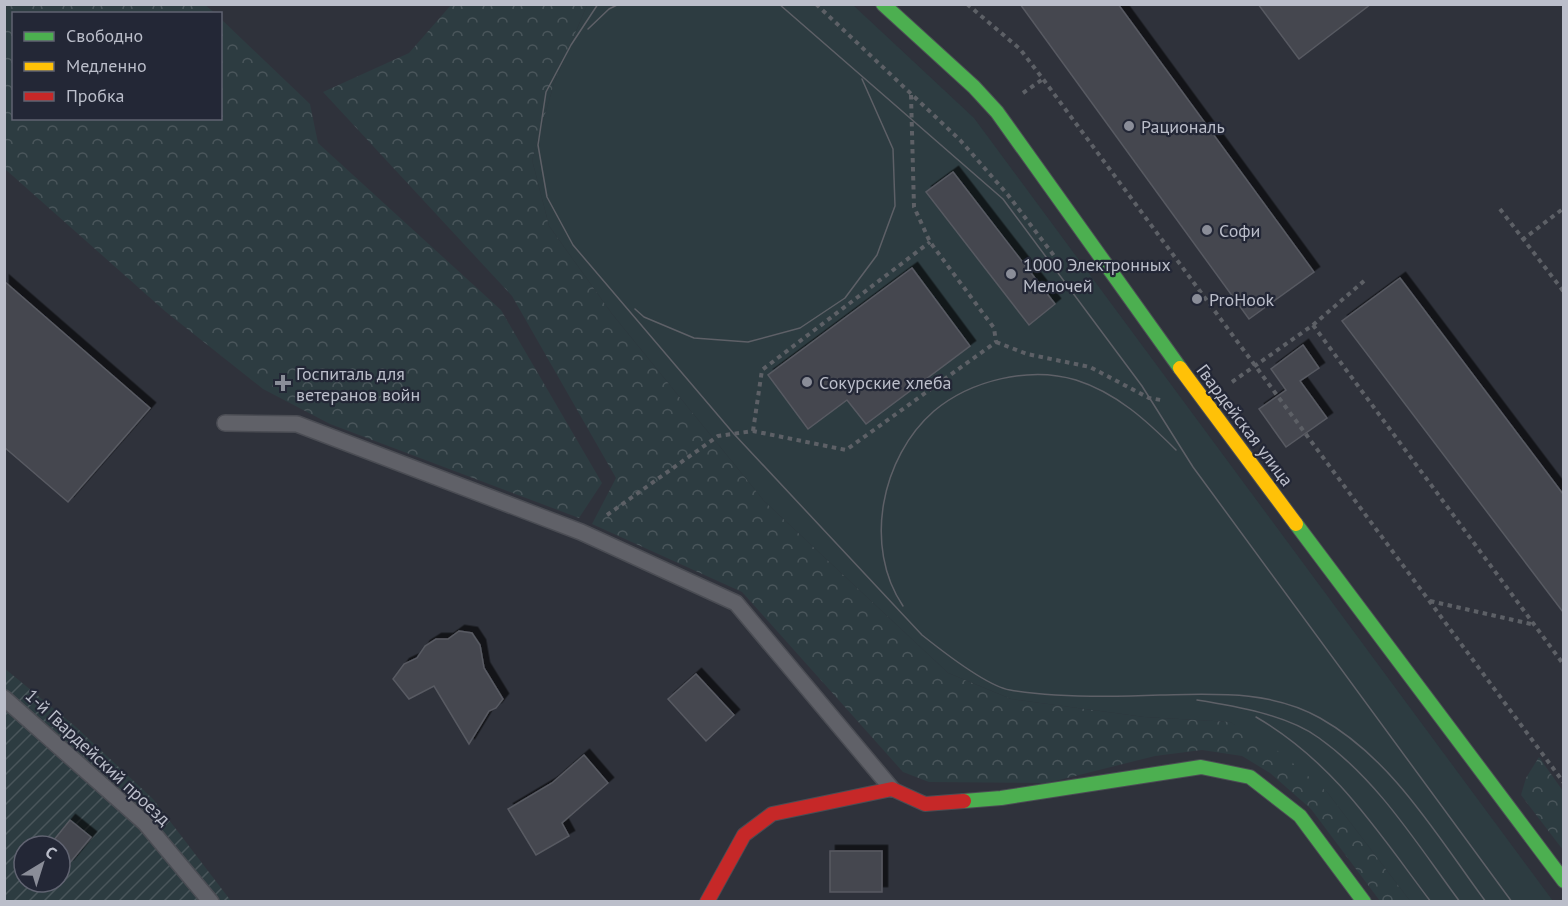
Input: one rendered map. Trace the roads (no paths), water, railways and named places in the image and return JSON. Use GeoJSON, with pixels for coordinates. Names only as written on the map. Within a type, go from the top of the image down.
{"type":"FeatureCollection","features":[{"type":"Feature","properties":{"kind":"street","name":"Гвардейская улица"},"geometry":{"type":"LineString","coordinates":[[883,4],[974,87],[997,112],[1204,401],[1563,881]]}},
{"type":"Feature","properties":{"kind":"street"},"geometry":{"type":"LineString","coordinates":[[707,902],[744,836],[772,814],[853,795],[892,789],[925,804],[1001,798],[1201,767],[1250,777],[1300,816],[1364,902]]}},
{"type":"Feature","properties":{"kind":"lane"},"geometry":{"type":"LineString","coordinates":[[225,423],[297,424],[581,532],[736,603],[892,789]]}},
{"type":"Feature","properties":{"kind":"lane","name":"1-й Гвардейский проезд"},"geometry":{"type":"LineString","coordinates":[[4,698],[145,823],[212,902]]}},
{"type":"Feature","properties":{"kind":"tram line"},"geometry":{"type":"LineString","coordinates":[[598,4],[571,45],[546,92],[538,145],[547,197],[573,245],[734,434],[922,635],[977,675],[1010,690],[1085,696],[1221,694],[1262,698],[1301,709],[1346,735],[1392,777],[1486,902]]}},
{"type":"Feature","properties":{"kind":"tram line"},"geometry":{"type":"LineString","coordinates":[[588,29],[609,9],[619,4]]}},
{"type":"Feature","properties":{"kind":"tram line"},"geometry":{"type":"LineString","coordinates":[[779,4],[1003,199],[1142,386],[1193,467],[1512,902]]}},
{"type":"Feature","properties":{"kind":"tram line"},"geometry":{"type":"LineString","coordinates":[[635,309],[644,317],[694,338],[748,342],[800,328],[845,298],[877,255],[895,206],[893,149],[862,79]]}},
{"type":"Feature","properties":{"kind":"tram line"},"geometry":{"type":"LineString","coordinates":[[903,606],[891,583],[884,557],[881,531],[890,477],[901,453],[916,430],[934,411],[949,400],[965,391],[1002,379],[1021,375],[1058,376],[1076,380],[1118,400],[1176,450]]}},
{"type":"Feature","properties":{"kind":"tram line"},"geometry":{"type":"LineString","coordinates":[[1197,700],[1277,717],[1319,738],[1360,773],[1378,793],[1460,902]]}},
{"type":"Feature","properties":{"kind":"tram line"},"geometry":{"type":"LineString","coordinates":[[1256,717],[1284,735],[1332,777],[1373,825],[1431,902]]}},
{"type":"Feature","properties":{"kind":"place","name":"Рациональ"},"geometry":{"type":"Point","coordinates":[1129,126]}},
{"type":"Feature","properties":{"kind":"place","name":"Софи"},"geometry":{"type":"Point","coordinates":[1207,230]}},
{"type":"Feature","properties":{"kind":"place","name":"1000 Электронных Мелочей"},"geometry":{"type":"Point","coordinates":[1011,274]}},
{"type":"Feature","properties":{"kind":"place","name":"ProHook"},"geometry":{"type":"Point","coordinates":[1197,299]}},
{"type":"Feature","properties":{"kind":"place","name":"Сокурские хлеба"},"geometry":{"type":"Point","coordinates":[807,382]}},
{"type":"Feature","properties":{"kind":"place","name":"Госпиталь для ветеранов войн"},"geometry":{"type":"Point","coordinates":[283,383]}}]}
